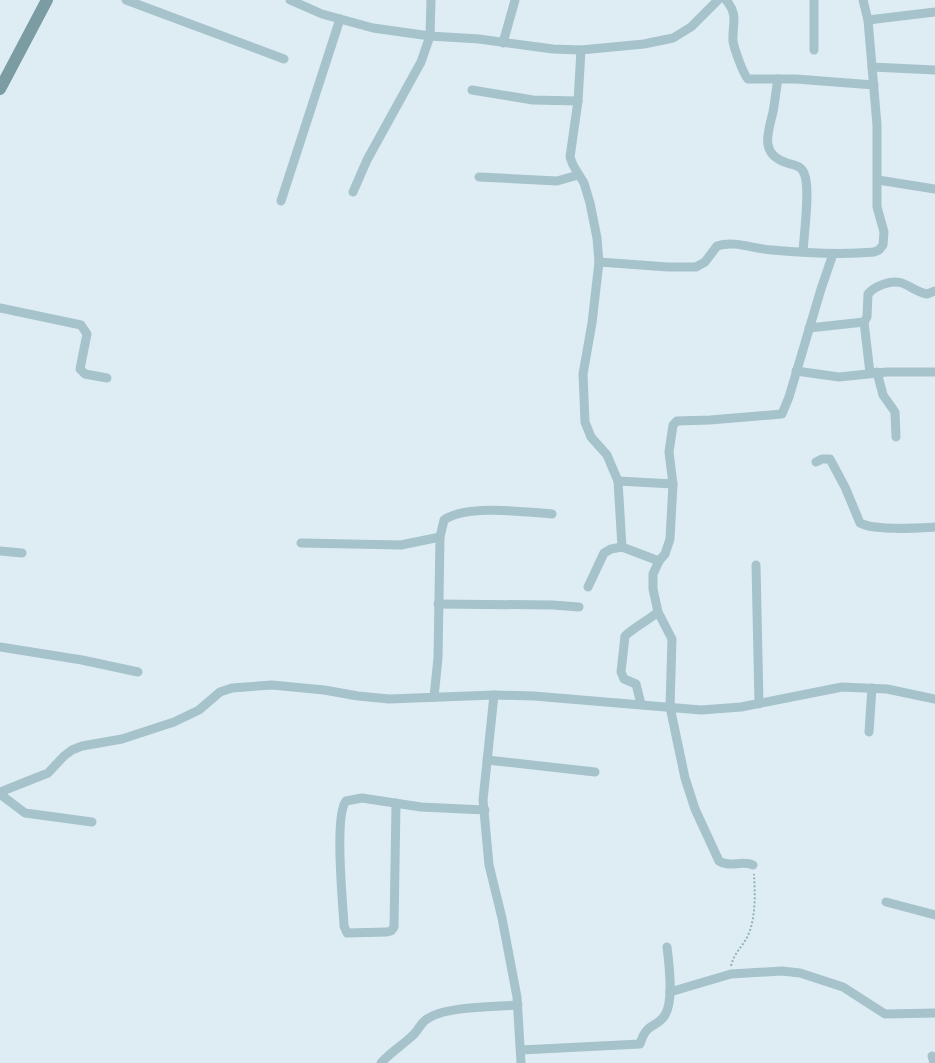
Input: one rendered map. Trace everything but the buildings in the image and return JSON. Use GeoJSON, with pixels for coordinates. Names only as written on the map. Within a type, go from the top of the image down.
{"type":"FeatureCollection","features":[{"type":"Feature","properties":{"kind":"main road"},"geometry":{"type":"LineString","coordinates":[[0,88],[47,0]]}},
{"type":"Feature","properties":{"kind":"street"},"geometry":{"type":"LineString","coordinates":[[126,0],[284,59]]}},
{"type":"Feature","properties":{"kind":"street"},"geometry":{"type":"LineString","coordinates":[[290,0],[340,19],[373,28],[430,36],[479,39],[503,43],[581,50],[644,44],[673,38],[691,26],[718,0]]}},
{"type":"Feature","properties":{"kind":"street"},"geometry":{"type":"LineString","coordinates":[[353,192],[367,160],[390,115],[418,68],[430,36],[431,0]]}},
{"type":"Feature","properties":{"kind":"street"},"geometry":{"type":"LineString","coordinates":[[503,43],[515,0]]}},
{"type":"Feature","properties":{"kind":"street"},"geometry":{"type":"LineString","coordinates":[[726,0],[734,12],[733,44],[745,76],[750,79],[796,79],[874,85]]}},
{"type":"Feature","properties":{"kind":"street"},"geometry":{"type":"LineString","coordinates":[[814,0],[814,50]]}},
{"type":"Feature","properties":{"kind":"street"},"geometry":{"type":"LineString","coordinates":[[599,262],[668,267],[696,267],[704,262],[717,246],[728,244],[769,250],[833,254],[874,252],[879,250],[883,245],[884,232],[877,208],[877,125],[868,20],[864,0]]}},
{"type":"Feature","properties":{"kind":"street"},"geometry":{"type":"LineString","coordinates":[[868,20],[935,12]]}},
{"type":"Feature","properties":{"kind":"street"},"geometry":{"type":"LineString","coordinates":[[281,201],[340,19]]}},
{"type":"Feature","properties":{"kind":"street"},"geometry":{"type":"LineString","coordinates":[[581,50],[578,101],[570,157],[578,175],[584,183],[590,203],[599,262],[592,323],[583,374],[585,422],[591,437],[607,455],[618,481],[622,547]]}},
{"type":"Feature","properties":{"kind":"street"},"geometry":{"type":"LineString","coordinates":[[872,67],[935,70]]}},
{"type":"Feature","properties":{"kind":"street"},"geometry":{"type":"LineString","coordinates":[[778,79],[768,128],[767,142],[773,155],[779,160],[797,165],[805,176],[804,252]]}},
{"type":"Feature","properties":{"kind":"street"},"geometry":{"type":"LineString","coordinates":[[472,90],[533,100],[578,101]]}},
{"type":"Feature","properties":{"kind":"street"},"geometry":{"type":"LineString","coordinates":[[479,177],[557,181],[578,175]]}},
{"type":"Feature","properties":{"kind":"street"},"geometry":{"type":"LineString","coordinates":[[878,180],[935,189]]}},
{"type":"Feature","properties":{"kind":"street"},"geometry":{"type":"LineString","coordinates":[[753,865],[726,865],[719,861],[690,795],[670,706],[672,639],[655,603],[653,574],[659,561],[665,554],[670,539],[673,484],[668,459],[672,426],[675,422],[779,415],[784,410],[833,254]]}},
{"type":"Feature","properties":{"kind":"street"},"geometry":{"type":"LineString","coordinates":[[809,328],[864,322],[868,317],[867,298],[874,288],[896,281],[902,282],[922,293],[927,294],[935,292]]}},
{"type":"Feature","properties":{"kind":"street"},"geometry":{"type":"LineString","coordinates":[[0,308],[80,325],[87,334],[80,369],[85,374],[107,378]]}},
{"type":"Feature","properties":{"kind":"street"},"geometry":{"type":"LineString","coordinates":[[864,322],[874,373],[883,396],[894,412],[896,437]]}},
{"type":"Feature","properties":{"kind":"street"},"geometry":{"type":"LineString","coordinates":[[796,372],[839,377],[874,373],[935,372]]}},
{"type":"Feature","properties":{"kind":"street"},"geometry":{"type":"LineString","coordinates":[[816,462],[822,459],[830,459],[845,487],[860,523],[865,525],[888,527],[935,527]]}},
{"type":"Feature","properties":{"kind":"street"},"geometry":{"type":"LineString","coordinates":[[618,481],[673,484]]}},
{"type":"Feature","properties":{"kind":"street"},"geometry":{"type":"LineString","coordinates":[[434,697],[438,658],[440,537],[444,520],[462,514],[482,511],[514,511],[552,514]]}},
{"type":"Feature","properties":{"kind":"street"},"geometry":{"type":"LineString","coordinates":[[302,543],[401,545],[440,537]]}},
{"type":"Feature","properties":{"kind":"street"},"geometry":{"type":"LineString","coordinates":[[588,587],[604,553],[611,549],[622,547],[659,561]]}},
{"type":"Feature","properties":{"kind":"street"},"geometry":{"type":"LineString","coordinates":[[0,551],[22,553]]}},
{"type":"Feature","properties":{"kind":"street"},"geometry":{"type":"LineString","coordinates":[[756,565],[759,704]]}},
{"type":"Feature","properties":{"kind":"street"},"geometry":{"type":"LineString","coordinates":[[438,604],[553,605],[579,607]]}},
{"type":"Feature","properties":{"kind":"street"},"geometry":{"type":"LineString","coordinates":[[641,704],[636,684],[624,679],[621,672],[625,636],[633,628],[646,622],[658,612]]}},
{"type":"Feature","properties":{"kind":"street"},"geometry":{"type":"LineString","coordinates":[[0,647],[82,660],[138,672]]}},
{"type":"Feature","properties":{"kind":"street"},"geometry":{"type":"LineString","coordinates":[[92,822],[25,813],[0,793],[48,773],[64,756],[72,750],[82,746],[122,739],[174,722],[199,710],[220,692],[232,688],[272,685],[381,698],[494,695],[534,696],[714,710],[759,704],[842,687],[872,688],[935,699]]}},
{"type":"Feature","properties":{"kind":"street"},"geometry":{"type":"LineString","coordinates":[[869,732],[872,688]]}},
{"type":"Feature","properties":{"kind":"street"},"geometry":{"type":"LineString","coordinates":[[494,695],[483,792],[489,864],[502,918],[518,1005],[521,1063]]}},
{"type":"Feature","properties":{"kind":"street"},"geometry":{"type":"LineString","coordinates":[[487,760],[595,772]]}},
{"type":"Feature","properties":{"kind":"street"},"geometry":{"type":"LineString","coordinates":[[396,803],[394,926],[391,931],[387,932],[347,933],[344,926],[340,843],[342,807],[346,801],[353,798],[396,803],[421,807],[485,810]]}},
{"type":"Feature","properties":{"kind":"street"},"geometry":{"type":"LineString","coordinates":[[886,902],[935,915]]}},
{"type":"Feature","properties":{"kind":"street"},"geometry":{"type":"LineString","coordinates":[[521,1050],[640,1044],[646,1029],[666,1014],[670,992],[667,947]]}},
{"type":"Feature","properties":{"kind":"street"},"geometry":{"type":"LineString","coordinates":[[670,992],[731,974],[794,972],[843,987],[882,1013],[935,1013]]}},
{"type":"Feature","properties":{"kind":"street"},"geometry":{"type":"LineString","coordinates":[[380,1063],[397,1047],[412,1037],[427,1019],[437,1014],[453,1010],[518,1005]]}},
{"type":"Feature","properties":{"kind":"path"},"geometry":{"type":"LineString","coordinates":[[731,974],[733,958],[749,933],[752,919],[755,891],[753,865]]}}]}
